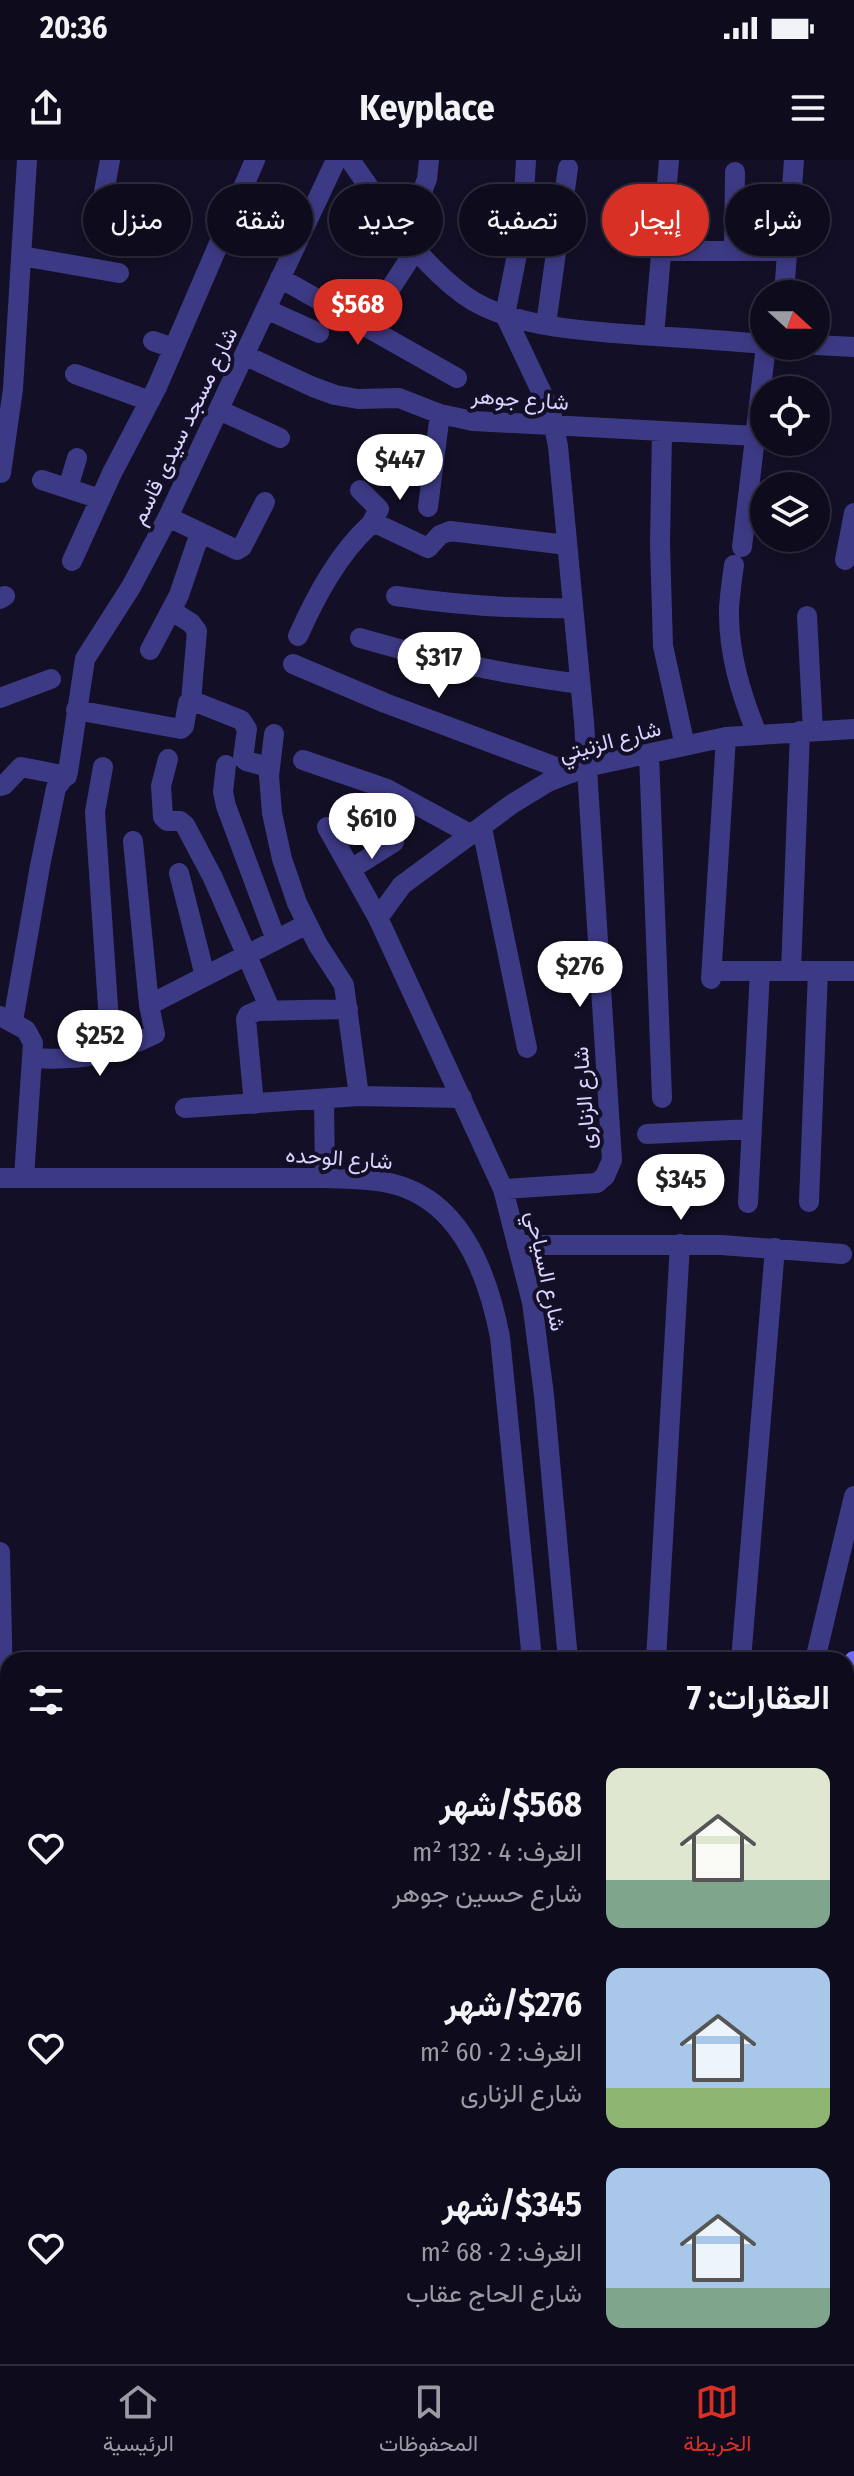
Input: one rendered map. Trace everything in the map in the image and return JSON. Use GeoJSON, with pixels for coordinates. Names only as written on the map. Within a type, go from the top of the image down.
{"type":"FeatureCollection","features":[{"type":"Feature","properties":{"kind":"street"},"geometry":{"type":"LineString","coordinates":[[1,473],[13,389],[27,160]]}},
{"type":"Feature","properties":{"kind":"street"},"geometry":{"type":"LineString","coordinates":[[106,184],[110,160]]}},
{"type":"Feature","properties":{"kind":"street"},"geometry":{"type":"LineString","coordinates":[[72,561],[150,401],[255,160]]}},
{"type":"Feature","properties":{"kind":"street","name":"شارع مسجد سيدى قاسم"},"geometry":{"type":"LineString","coordinates":[[7,1019],[56,788],[67,776],[85,659],[131,587],[168,517],[336,160]]}},
{"type":"Feature","properties":{"kind":"street"},"geometry":{"type":"LineString","coordinates":[[350,160],[368,184]]}},
{"type":"Feature","properties":{"kind":"street"},"geometry":{"type":"LineString","coordinates":[[426,184],[429,160]]}},
{"type":"Feature","properties":{"kind":"street"},"geometry":{"type":"LineString","coordinates":[[293,664],[438,724],[579,770],[580,684],[555,426],[505,315],[522,229],[526,160]]}},
{"type":"Feature","properties":{"kind":"street"},"geometry":{"type":"LineString","coordinates":[[667,184],[669,160]]}},
{"type":"Feature","properties":{"kind":"street"},"geometry":{"type":"LineString","coordinates":[[792,184],[794,160]]}},
{"type":"Feature","properties":{"kind":"street"},"geometry":{"type":"LineString","coordinates":[[546,324],[568,168]]}},
{"type":"Feature","properties":{"kind":"street"},"geometry":{"type":"LineString","coordinates":[[735,172],[735,184]]}},
{"type":"Feature","properties":{"kind":"street"},"geometry":{"type":"LineString","coordinates":[[21,256],[119,273]]}},
{"type":"Feature","properties":{"kind":"street"},"geometry":{"type":"LineString","coordinates":[[366,326],[403,256]]}},
{"type":"Feature","properties":{"kind":"street"},"geometry":{"type":"LineString","coordinates":[[421,256],[465,296],[505,315],[589,331],[750,344]]}},
{"type":"Feature","properties":{"kind":"street"},"geometry":{"type":"LineString","coordinates":[[654,336],[661,256]]}},
{"type":"Feature","properties":{"kind":"street"},"geometry":{"type":"LineString","coordinates":[[785,280],[787,256]]}},
{"type":"Feature","properties":{"kind":"street"},"geometry":{"type":"LineString","coordinates":[[280,278],[457,378]]}},
{"type":"Feature","properties":{"kind":"street"},"geometry":{"type":"LineString","coordinates":[[266,309],[319,333]]}},
{"type":"Feature","properties":{"kind":"street"},"geometry":{"type":"LineString","coordinates":[[153,341],[173,348]]}},
{"type":"Feature","properties":{"kind":"street"},"geometry":{"type":"LineString","coordinates":[[830,346],[854,347]]}},
{"type":"Feature","properties":{"kind":"street","name":"شارع جوهر"},"geometry":{"type":"LineString","coordinates":[[244,355],[335,395],[358,399],[399,398],[440,414],[473,421],[750,436]]}},
{"type":"Feature","properties":{"kind":"street"},"geometry":{"type":"LineString","coordinates":[[75,374],[150,401]]}},
{"type":"Feature","properties":{"kind":"street"},"geometry":{"type":"LineString","coordinates":[[219,410],[280,438]]}},
{"type":"Feature","properties":{"kind":"street"},"geometry":{"type":"LineString","coordinates":[[428,507],[440,414]]}},
{"type":"Feature","properties":{"kind":"street"},"geometry":{"type":"LineString","coordinates":[[662,431],[660,544],[663,646],[685,746]]}},
{"type":"Feature","properties":{"kind":"street"},"geometry":{"type":"LineString","coordinates":[[753,456],[729,608],[731,652],[741,694],[757,734]]}},
{"type":"Feature","properties":{"kind":"street"},"geometry":{"type":"LineString","coordinates":[[68,488],[77,458]]}},
{"type":"Feature","properties":{"kind":"street"},"geometry":{"type":"LineString","coordinates":[[42,480],[100,499]]}},
{"type":"Feature","properties":{"kind":"street"},"geometry":{"type":"LineString","coordinates":[[298,636],[328,577],[371,524],[379,509],[360,490]]}},
{"type":"Feature","properties":{"kind":"street"},"geometry":{"type":"LineString","coordinates":[[168,517],[233,549],[240,549],[265,502]]}},
{"type":"Feature","properties":{"kind":"street"},"geometry":{"type":"LineString","coordinates":[[845,560],[854,513]]}},
{"type":"Feature","properties":{"kind":"street"},"geometry":{"type":"LineString","coordinates":[[371,524],[428,548],[440,535],[450,531],[567,545]]}},
{"type":"Feature","properties":{"kind":"street"},"geometry":{"type":"LineString","coordinates":[[150,650],[172,611],[200,533]]}},
{"type":"Feature","properties":{"kind":"street"},"geometry":{"type":"LineString","coordinates":[[396,596],[484,607],[573,608]]}},
{"type":"Feature","properties":{"kind":"street"},"geometry":{"type":"LineString","coordinates":[[76,710],[181,729],[184,726],[191,701],[197,631],[191,623],[172,611]]}},
{"type":"Feature","properties":{"kind":"street"},"geometry":{"type":"LineString","coordinates":[[791,971],[806,731],[807,616]]}},
{"type":"Feature","properties":{"kind":"street"},"geometry":{"type":"LineString","coordinates":[[360,638],[432,659],[505,674],[580,684]]}},
{"type":"Feature","properties":{"kind":"street"},"geometry":{"type":"LineString","coordinates":[[0,698],[17,682],[51,679]]}},
{"type":"Feature","properties":{"kind":"street"},"geometry":{"type":"LineString","coordinates":[[191,701],[241,720],[247,729],[243,758],[269,767]]}},
{"type":"Feature","properties":{"kind":"street","name":"شارع الزنيتي"},"geometry":{"type":"LineString","coordinates":[[378,918],[402,885],[512,804],[548,782],[579,770],[726,737],[854,729]]}},
{"type":"Feature","properties":{"kind":"street"},"geometry":{"type":"LineString","coordinates":[[274,734],[269,767],[272,813],[282,859],[307,924],[344,985],[359,1096]]}},
{"type":"Feature","properties":{"kind":"street"},"geometry":{"type":"LineString","coordinates":[[726,737],[712,975],[760,971],[854,971]]}},
{"type":"Feature","properties":{"kind":"street"},"geometry":{"type":"LineString","coordinates":[[649,754],[662,1098]]}},
{"type":"Feature","properties":{"kind":"street"},"geometry":{"type":"LineString","coordinates":[[168,759],[161,786],[163,817],[185,825],[213,878],[271,1011]]}},
{"type":"Feature","properties":{"kind":"street"},"geometry":{"type":"LineString","coordinates":[[303,760],[387,789],[477,832],[527,1048]]}},
{"type":"Feature","properties":{"kind":"street"},"geometry":{"type":"LineString","coordinates":[[226,765],[223,792],[226,806],[276,940]]}},
{"type":"Feature","properties":{"kind":"street"},"geometry":{"type":"LineString","coordinates":[[0,786],[21,767],[67,776]]}},
{"type":"Feature","properties":{"kind":"street"},"geometry":{"type":"LineString","coordinates":[[103,767],[95,812],[111,1052]]}},
{"type":"Feature","properties":{"kind":"street","name":"شارع الزنارى"},"geometry":{"type":"LineString","coordinates":[[503,1189],[597,1183],[605,1176],[612,1160],[579,770]]}},
{"type":"Feature","properties":{"kind":"street","name":"شارع السياحي"},"geometry":{"type":"LineString","coordinates":[[327,827],[378,918],[503,1189],[532,1302],[544,1395],[567,1652]]}},
{"type":"Feature","properties":{"kind":"street"},"geometry":{"type":"LineString","coordinates":[[32,1058],[64,1060],[96,1057],[126,1048],[155,1034],[149,1005],[133,841]]}},
{"type":"Feature","properties":{"kind":"street"},"geometry":{"type":"LineString","coordinates":[[351,869],[394,842]]}},
{"type":"Feature","properties":{"kind":"street"},"geometry":{"type":"LineString","coordinates":[[179,873],[205,976]]}},
{"type":"Feature","properties":{"kind":"street"},"geometry":{"type":"LineString","coordinates":[[149,1005],[307,924]]}},
{"type":"Feature","properties":{"kind":"street"},"geometry":{"type":"LineString","coordinates":[[748,1203],[760,971]]}},
{"type":"Feature","properties":{"kind":"street"},"geometry":{"type":"LineString","coordinates":[[809,1202],[818,971]]}},
{"type":"Feature","properties":{"kind":"street"},"geometry":{"type":"LineString","coordinates":[[254,1104],[246,1019],[252,1012],[348,1009]]}},
{"type":"Feature","properties":{"kind":"street"},"geometry":{"type":"LineString","coordinates":[[7,1019],[30,1035],[32,1058],[24,1177]]}},
{"type":"Feature","properties":{"kind":"street"},"geometry":{"type":"LineString","coordinates":[[185,1108],[359,1096],[462,1098]]}},
{"type":"Feature","properties":{"kind":"street"},"geometry":{"type":"LineString","coordinates":[[324,1099],[325,1178]]}},
{"type":"Feature","properties":{"kind":"street"},"geometry":{"type":"LineString","coordinates":[[647,1134],[752,1129]]}},
{"type":"Feature","properties":{"kind":"street","name":"شارع الوحده"},"geometry":{"type":"LineString","coordinates":[[0,1178],[325,1178],[393,1184],[438,1205],[454,1222],[478,1264],[495,1309],[531,1652]]}},
{"type":"Feature","properties":{"kind":"street"},"geometry":{"type":"LineString","coordinates":[[656,1652],[680,1244]]}},
{"type":"Feature","properties":{"kind":"street"},"geometry":{"type":"LineString","coordinates":[[517,1245],[680,1244],[842,1254]]}},
{"type":"Feature","properties":{"kind":"street"},"geometry":{"type":"LineString","coordinates":[[742,1652],[775,1248]]}},
{"type":"Feature","properties":{"kind":"street"},"geometry":{"type":"LineString","coordinates":[[817,1652],[854,1496]]}},
{"type":"Feature","properties":{"kind":"street"},"geometry":{"type":"LineString","coordinates":[[0,1552],[2,1652]]}},
{"type":"Feature","properties":{"kind":"street"},"geometry":{"type":"LineString","coordinates":[[522,1567],[559,1563]]}}]}
